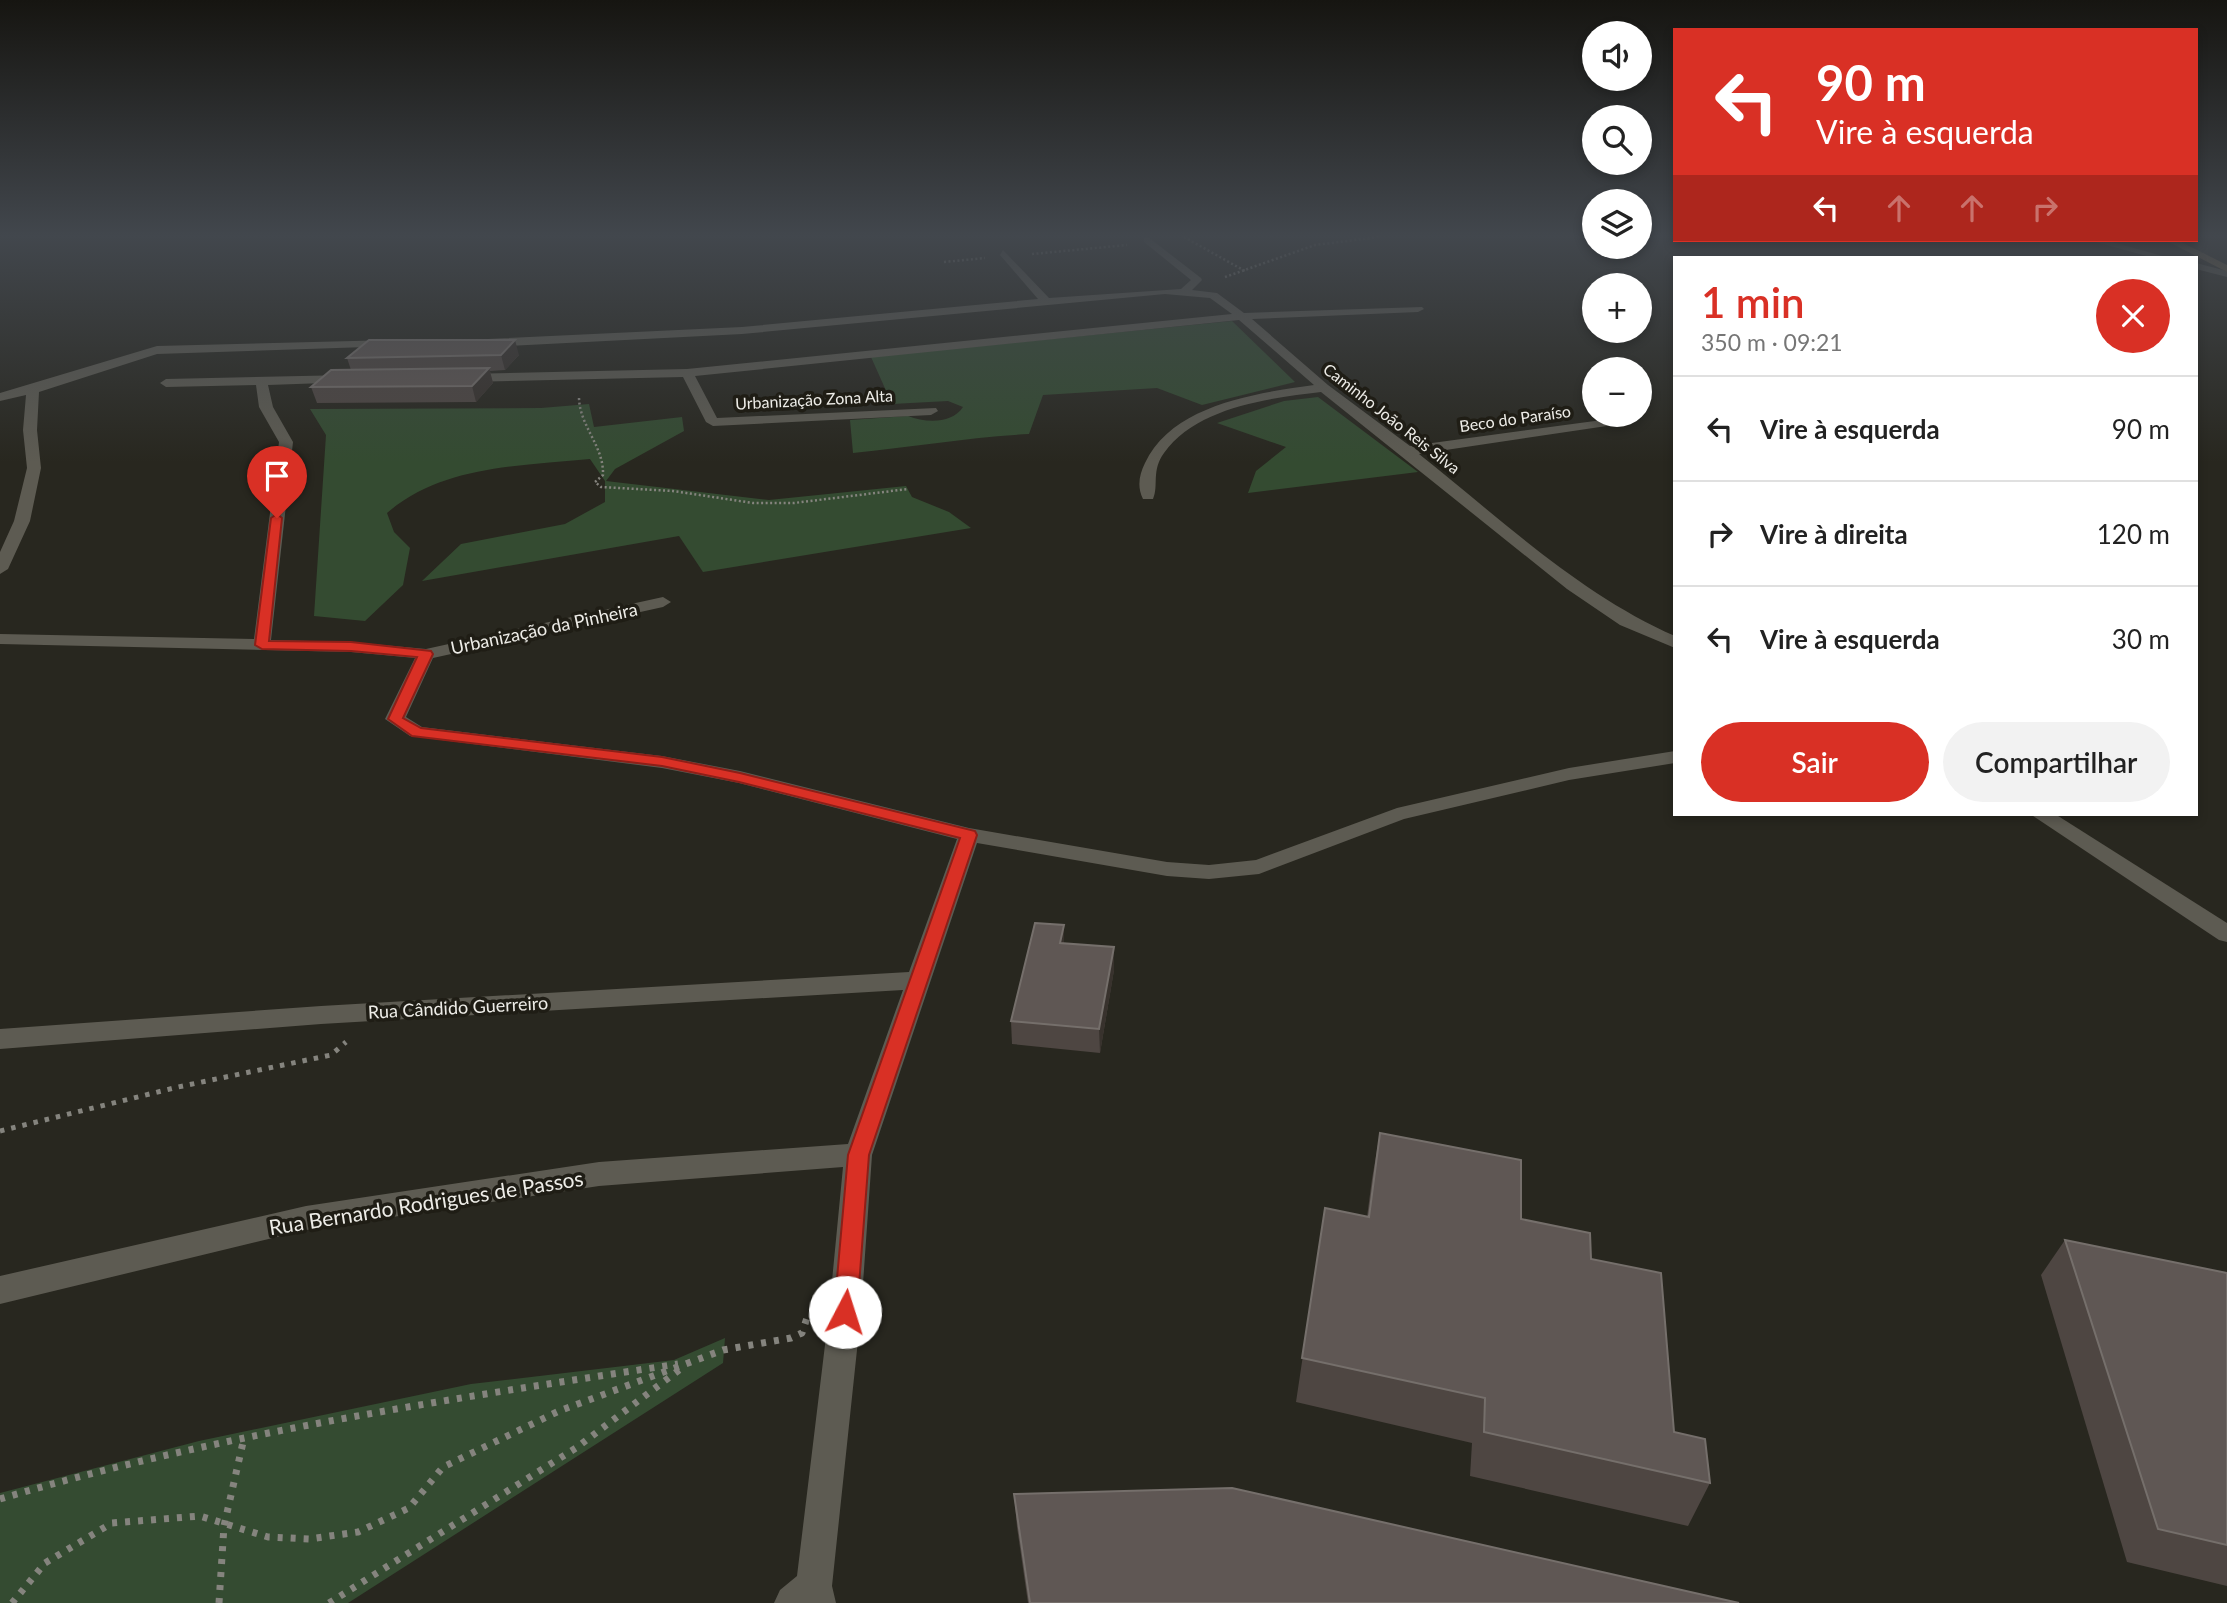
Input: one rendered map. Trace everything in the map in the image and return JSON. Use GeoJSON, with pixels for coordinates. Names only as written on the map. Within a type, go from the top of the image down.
{"type":"FeatureCollection","features":[{"type":"Feature","properties":{"kind":"street","name":"Caminho João Reis Silva"},"geometry":{"type":"LineString","coordinates":[[470,343],[574,351],[956,312]]}},
{"type":"Feature","properties":{"kind":"street","name":"Caminho João Reis Silva"},"geometry":{"type":"LineString","coordinates":[[1236,312],[1324,388],[1408,451],[1573,585],[1626,621],[1673,642]]}},
{"type":"Feature","properties":{"kind":"street","name":"Urbanização Zona Alta"},"geometry":{"type":"LineString","coordinates":[[457,378],[687,373],[1242,316],[1365,312]]}},
{"type":"Feature","properties":{"kind":"street"},"geometry":{"type":"LineString","coordinates":[[0,397],[33,392],[123,357],[157,349],[401,344]]}},
{"type":"Feature","properties":{"kind":"street"},"geometry":{"type":"LineString","coordinates":[[554,377],[574,351]]}},
{"type":"Feature","properties":{"kind":"street","name":"Urbanização Zona Alta"},"geometry":{"type":"LineString","coordinates":[[687,373],[713,422],[930,411]]}},
{"type":"Feature","properties":{"kind":"street"},"geometry":{"type":"LineString","coordinates":[[166,383],[360,379]]}},
{"type":"Feature","properties":{"kind":"street"},"geometry":{"type":"LineString","coordinates":[[262,645],[286,442],[266,407],[261,391],[263,380]]}},
{"type":"Feature","properties":{"kind":"street"},"geometry":{"type":"LineString","coordinates":[[1148,496],[1147,475],[1158,451],[1180,430],[1212,412],[1261,398],[1324,388]]}},
{"type":"Feature","properties":{"kind":"street"},"geometry":{"type":"LineString","coordinates":[[0,569],[22,521],[34,468],[30,430],[33,392]]}},
{"type":"Feature","properties":{"kind":"street","name":"Beco do Paraíso"},"geometry":{"type":"LineString","coordinates":[[1408,451],[1582,426]]}},
{"type":"Feature","properties":{"kind":"street"},"geometry":{"type":"LineString","coordinates":[[0,524],[22,521]]}},
{"type":"Feature","properties":{"kind":"street","name":"Urbanização da Pinheira"},"geometry":{"type":"LineString","coordinates":[[0,639],[351,646],[426,654],[663,602]]}},
{"type":"Feature","properties":{"kind":"street"},"geometry":{"type":"LineString","coordinates":[[426,654],[395,719],[417,732],[662,762],[740,777],[969,835],[1167,869],[1209,872],[1259,867],[1397,814],[1569,774],[1673,757]]}},
{"type":"Feature","properties":{"kind":"street"},"geometry":{"type":"LineString","coordinates":[[2044,816],[2227,934]]}},
{"type":"Feature","properties":{"kind":"street"},"geometry":{"type":"LineString","coordinates":[[808,1597],[845,1312],[858,1155],[969,835]]}},
{"type":"Feature","properties":{"kind":"street","name":"Rua Cândido Guerreiro"},"geometry":{"type":"LineString","coordinates":[[0,1039],[377,1012],[917,980]]}},
{"type":"Feature","properties":{"kind":"street","name":"Rua Bernardo Rodrigues de Passos"},"geometry":{"type":"LineString","coordinates":[[0,1290],[306,1218],[599,1174],[858,1155]]}},
{"type":"Feature","properties":{"kind":"path"},"geometry":{"type":"LineString","coordinates":[[590,376],[578,401],[579,414],[601,447],[603,475],[595,482],[601,487],[673,491],[753,503],[794,503],[908,489]]}},
{"type":"Feature","properties":{"kind":"path"},"geometry":{"type":"LineString","coordinates":[[0,1131],[178,1087],[331,1055],[377,1012]]}},
{"type":"Feature","properties":{"kind":"path"},"geometry":{"type":"LineString","coordinates":[[12,1603],[45,1563],[112,1523],[200,1516],[224,1526],[268,1537],[309,1539],[358,1532],[409,1508],[443,1467],[558,1411],[723,1350],[802,1333],[808,1316],[845,1312]]}},
{"type":"Feature","properties":{"kind":"path"},"geometry":{"type":"LineString","coordinates":[[0,1499],[244,1438],[418,1404],[690,1362]]}},
{"type":"Feature","properties":{"kind":"path"},"geometry":{"type":"LineString","coordinates":[[329,1603],[576,1448],[690,1362]]}},
{"type":"Feature","properties":{"kind":"path"},"geometry":{"type":"LineString","coordinates":[[219,1603],[224,1526],[244,1438]]}},
{"type":"Feature","properties":{"kind":"green space"},"geometry":{"type":"Polygon","coordinates":[[[1232,321],[1295,382],[1202,405],[1157,388],[1043,395],[1029,434],[853,453],[850,420],[908,416],[938,421],[952,417],[963,407],[948,401],[892,404],[871,357],[1232,321]]]}},
{"type":"Feature","properties":{"kind":"green space"},"geometry":{"type":"Polygon","coordinates":[[[1318,397],[1418,472],[1248,493],[1256,471],[1286,447],[1217,423],[1284,401],[1318,397]]]}},
{"type":"Feature","properties":{"kind":"green space"},"geometry":{"type":"Polygon","coordinates":[[[589,404],[594,427],[682,417],[684,431],[615,469],[606,481],[769,500],[906,486],[912,497],[949,512],[971,528],[703,572],[679,536],[422,581],[461,544],[565,524],[605,502],[605,481],[590,459],[510,467],[457,477],[432,485],[387,513],[394,532],[410,548],[403,585],[365,621],[314,616],[326,435],[310,409],[541,408],[589,404]]]}},
{"type":"Feature","properties":{"kind":"green space"},"geometry":{"type":"Polygon","coordinates":[[[725,1338],[723,1363],[348,1603],[0,1603],[0,1493],[199,1441],[471,1384],[674,1360],[725,1338]]]}},
{"type":"Feature","properties":{"kind":"building"},"geometry":{"type":"Polygon","coordinates":[[[369,340],[515,340],[501,355],[347,358],[369,340]]]}},
{"type":"Feature","properties":{"kind":"building"},"geometry":{"type":"Polygon","coordinates":[[[489,368],[472,386],[311,387],[331,370],[489,368]]]}},
{"type":"Feature","properties":{"kind":"building"},"geometry":{"type":"Polygon","coordinates":[[[1035,923],[1064,925],[1060,943],[1114,947],[1099,1029],[1011,1021],[1035,923]]]}},
{"type":"Feature","properties":{"kind":"building"},"geometry":{"type":"Polygon","coordinates":[[[1380,1133],[1521,1160],[1521,1219],[1590,1233],[1591,1259],[1661,1273],[1674,1432],[1705,1439],[1710,1483],[1484,1432],[1485,1398],[1302,1358],[1325,1208],[1369,1217],[1380,1133]]]}},
{"type":"Feature","properties":{"kind":"building"},"geometry":{"type":"Polygon","coordinates":[[[2065,1240],[2227,1273],[2227,1545],[2158,1529],[2065,1240]]]}},
{"type":"Feature","properties":{"kind":"building"},"geometry":{"type":"Polygon","coordinates":[[[1232,1488],[1739,1603],[1030,1603],[1014,1494],[1232,1488]]]}},
{"type":"Feature","properties":{"kind":"route"},"geometry":{"type":"LineString","coordinates":[[277,518],[262,645],[351,646],[426,654],[395,719],[417,732],[662,762],[740,777],[969,835],[858,1155],[845,1312]]}}]}
